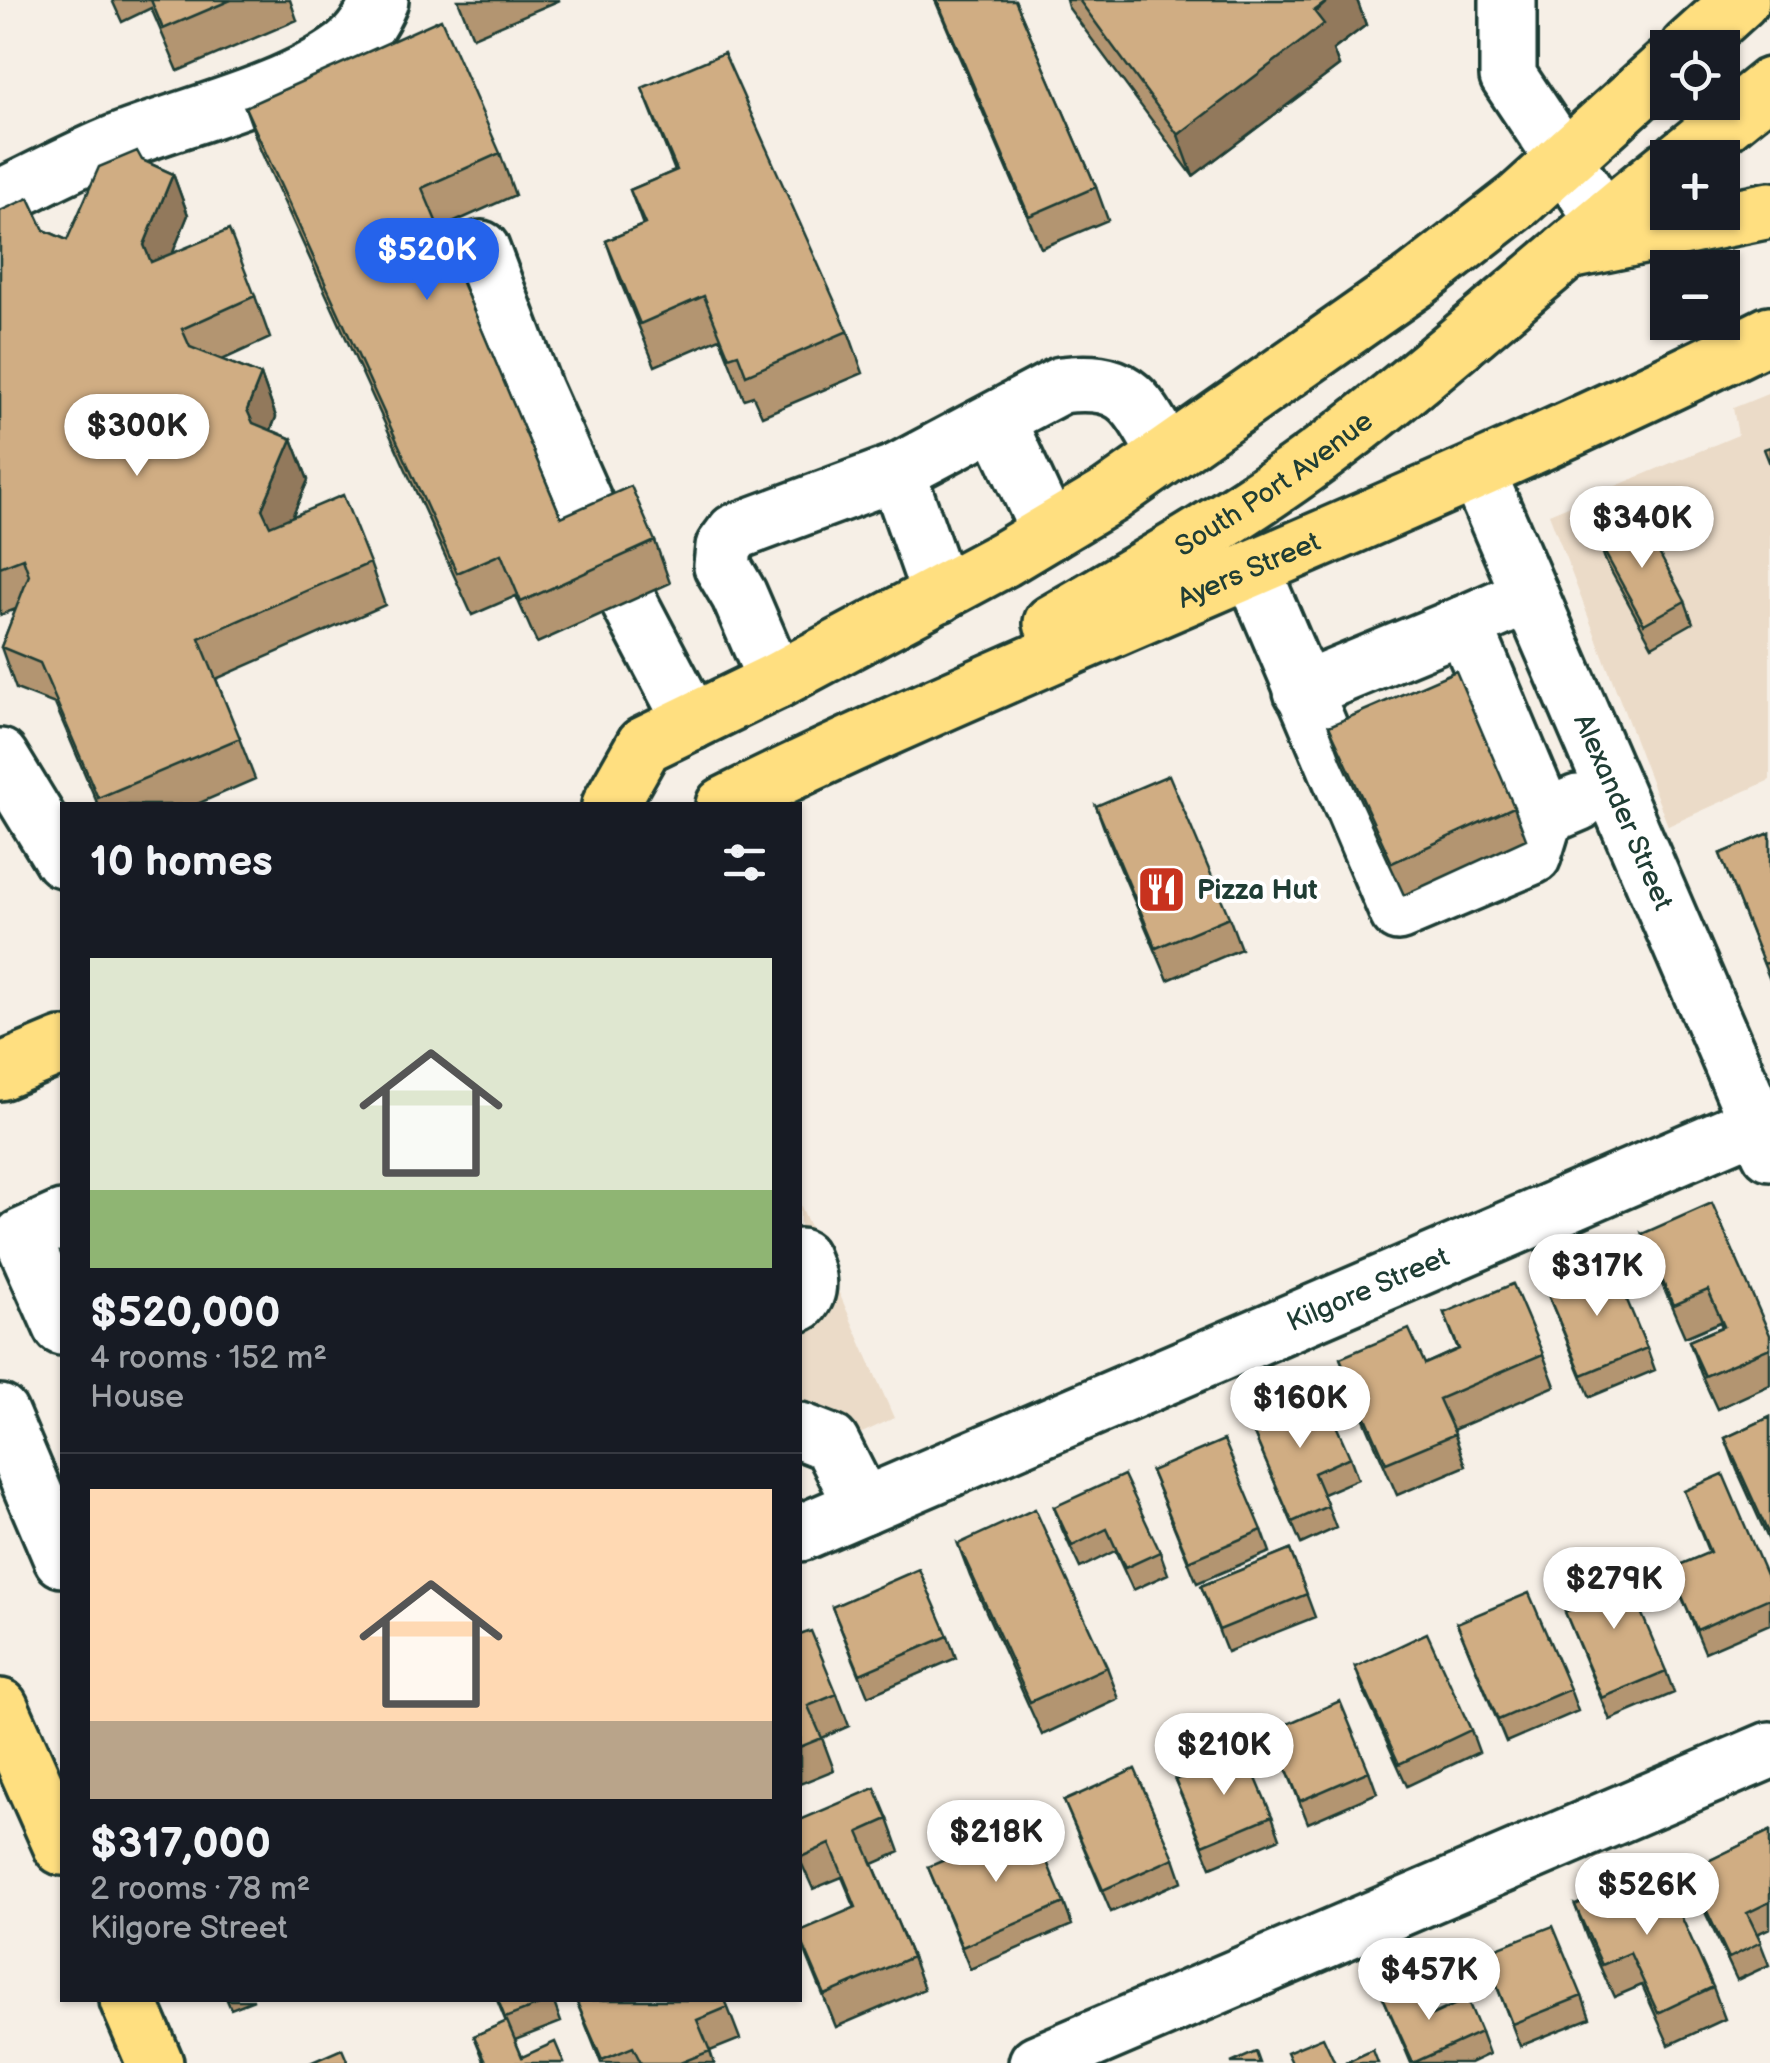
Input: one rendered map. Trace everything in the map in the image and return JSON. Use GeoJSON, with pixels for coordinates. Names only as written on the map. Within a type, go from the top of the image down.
{"type":"FeatureCollection","features":[{"type":"Feature","properties":{"kind":"main road"},"geometry":{"type":"LineString","coordinates":[[1708,30],[1741,0]]}},
{"type":"Feature","properties":{"kind":"main road"},"geometry":{"type":"LineString","coordinates":[[612,802],[644,745],[940,594],[1049,532],[1168,455],[1416,281],[1519,200],[1650,82]]}},
{"type":"Feature","properties":{"kind":"main road"},"geometry":{"type":"LineString","coordinates":[[1703,140],[1770,86]]}},
{"type":"Feature","properties":{"kind":"main road","name":"South Port Avenue"},"geometry":{"type":"LineString","coordinates":[[842,746],[1154,563],[1314,459],[1461,344],[1650,183]]}},
{"type":"Feature","properties":{"kind":"main road"},"geometry":{"type":"LineString","coordinates":[[1585,235],[1770,210]]}},
{"type":"Feature","properties":{"kind":"main road","name":"Ayers Street"},"geometry":{"type":"LineString","coordinates":[[730,802],[842,746],[1477,472],[1770,334]]}},
{"type":"Feature","properties":{"kind":"main road"},"geometry":{"type":"LineString","coordinates":[[0,1072],[60,1047]]}},
{"type":"Feature","properties":{"kind":"main road"},"geometry":{"type":"LineString","coordinates":[[3,1722],[60,1843]]}},
{"type":"Feature","properties":{"kind":"main road"},"geometry":{"type":"LineString","coordinates":[[129,2002],[155,2063]]}},
{"type":"Feature","properties":{"kind":"street"},"geometry":{"type":"LineString","coordinates":[[0,198],[111,146],[238,101],[319,66],[348,48],[370,24],[380,0]]}},
{"type":"Feature","properties":{"kind":"street"},"geometry":{"type":"LineString","coordinates":[[1508,0],[1508,76],[1564,159],[1585,235]]}},
{"type":"Feature","properties":{"kind":"street"},"geometry":{"type":"LineString","coordinates":[[481,248],[534,390],[604,546]]}},
{"type":"Feature","properties":{"kind":"street"},"geometry":{"type":"LineString","coordinates":[[776,680],[722,566],[724,547],[734,532],[897,472],[1061,384],[1091,381],[1117,388],[1139,406],[1168,455]]}},
{"type":"Feature","properties":{"kind":"street"},"geometry":{"type":"LineString","coordinates":[[997,420],[1049,532]]}},
{"type":"Feature","properties":{"kind":"street"},"geometry":{"type":"LineString","coordinates":[[897,472],[940,594]]}},
{"type":"Feature","properties":{"kind":"street","name":"Alexander Street"},"geometry":{"type":"LineString","coordinates":[[1477,472],[1766,1130]]}},
{"type":"Feature","properties":{"kind":"street"},"geometry":{"type":"LineString","coordinates":[[1252,569],[1398,914],[1533,856],[1545,818],[1464,624]]}},
{"type":"Feature","properties":{"kind":"street"},"geometry":{"type":"LineString","coordinates":[[1302,691],[1530,595]]}},
{"type":"Feature","properties":{"kind":"street"},"geometry":{"type":"LineString","coordinates":[[629,602],[692,722]]}},
{"type":"Feature","properties":{"kind":"street"},"geometry":{"type":"LineString","coordinates":[[0,757],[60,856]]}},
{"type":"Feature","properties":{"kind":"street"},"geometry":{"type":"LineString","coordinates":[[1545,818],[1613,788]]}},
{"type":"Feature","properties":{"kind":"street","name":"Kilgore Street"},"geometry":{"type":"LineString","coordinates":[[802,1532],[1766,1130]]}},
{"type":"Feature","properties":{"kind":"street"},"geometry":{"type":"LineString","coordinates":[[28,1235],[60,1322]]}},
{"type":"Feature","properties":{"kind":"street"},"geometry":{"type":"LineString","coordinates":[[802,1262],[808,1276],[807,1296],[802,1301]]}},
{"type":"Feature","properties":{"kind":"street"},"geometry":{"type":"LineString","coordinates":[[0,1414],[60,1554]]}},
{"type":"Feature","properties":{"kind":"street"},"geometry":{"type":"LineString","coordinates":[[802,1433],[831,1443],[864,1506]]}},
{"type":"Feature","properties":{"kind":"street"},"geometry":{"type":"LineString","coordinates":[[1037,2063],[1770,1750]]}},
{"type":"Feature","properties":{"kind":"shaded area"},"geometry":{"type":"Polygon","coordinates":[[[1770,393],[1770,780],[1668,826],[1549,514],[1738,435],[1733,408],[1770,393]]]}},
{"type":"Feature","properties":{"kind":"shaded area"},"geometry":{"type":"Polygon","coordinates":[[[802,1209],[894,1418],[802,1461],[802,1209]]]}},
{"type":"Feature","properties":{"kind":"building"},"geometry":{"type":"Polygon","coordinates":[[[151,0],[231,0],[163,29],[151,0]]]}},
{"type":"Feature","properties":{"kind":"building"},"geometry":{"type":"Polygon","coordinates":[[[937,0],[1015,0],[1096,187],[1029,216],[937,0]]]}},
{"type":"Feature","properties":{"kind":"building"},"geometry":{"type":"Polygon","coordinates":[[[1079,0],[1329,0],[1314,11],[1324,24],[1178,135],[1079,0]]]}},
{"type":"Feature","properties":{"kind":"building"},"geometry":{"type":"Polygon","coordinates":[[[441,19],[500,153],[422,188],[561,517],[631,486],[655,541],[521,602],[501,554],[457,573],[245,107],[441,19]]]}},
{"type":"Feature","properties":{"kind":"building"},"geometry":{"type":"Polygon","coordinates":[[[724,53],[848,331],[746,375],[738,354],[729,357],[704,296],[640,324],[606,241],[645,224],[630,190],[677,170],[642,88],[724,53]]]}},
{"type":"Feature","properties":{"kind":"building"},"geometry":{"type":"Polygon","coordinates":[[[137,151],[142,160],[173,174],[144,245],[151,262],[229,230],[255,296],[182,329],[190,347],[261,375],[247,410],[253,423],[292,439],[262,509],[270,526],[343,495],[370,563],[199,638],[240,738],[98,798],[40,663],[1,647],[29,575],[23,558],[0,567],[0,211],[29,198],[44,230],[67,240],[99,167],[137,151]]]}},
{"type":"Feature","properties":{"kind":"building"},"geometry":{"type":"Polygon","coordinates":[[[1640,518],[1685,601],[1644,624],[1598,540],[1640,518]]]}},
{"type":"Feature","properties":{"kind":"building"},"geometry":{"type":"Polygon","coordinates":[[[1456,671],[1514,807],[1392,863],[1329,726],[1456,671]]]}},
{"type":"Feature","properties":{"kind":"building"},"geometry":{"type":"Polygon","coordinates":[[[1169,775],[1229,917],[1156,948],[1096,806],[1169,775]]]}},
{"type":"Feature","properties":{"kind":"building"},"geometry":{"type":"Polygon","coordinates":[[[1770,833],[1770,962],[1764,964],[1720,854],[1770,833]]]}},
{"type":"Feature","properties":{"kind":"building"},"geometry":{"type":"Polygon","coordinates":[[[1712,1203],[1770,1335],[1770,1348],[1705,1376],[1689,1341],[1724,1326],[1708,1290],[1673,1305],[1642,1234],[1712,1203]]]}},
{"type":"Feature","properties":{"kind":"building"},"geometry":{"type":"Polygon","coordinates":[[[1611,1262],[1647,1348],[1582,1375],[1546,1290],[1611,1262]]]}},
{"type":"Feature","properties":{"kind":"building"},"geometry":{"type":"Polygon","coordinates":[[[1513,1284],[1543,1354],[1439,1399],[1455,1434],[1386,1463],[1340,1358],[1409,1329],[1425,1364],[1459,1349],[1444,1313],[1513,1284]]]}},
{"type":"Feature","properties":{"kind":"building"},"geometry":{"type":"Polygon","coordinates":[[[1321,1391],[1350,1457],[1314,1473],[1328,1506],[1292,1522],[1249,1422],[1321,1391]]]}},
{"type":"Feature","properties":{"kind":"building"},"geometry":{"type":"Polygon","coordinates":[[[1770,1417],[1770,1537],[1725,1438],[1770,1417]]]}},
{"type":"Feature","properties":{"kind":"building"},"geometry":{"type":"Polygon","coordinates":[[[1224,1440],[1262,1530],[1189,1561],[1151,1471],[1224,1440]]]}},
{"type":"Feature","properties":{"kind":"building"},"geometry":{"type":"Polygon","coordinates":[[[1723,1474],[1770,1584],[1770,1598],[1697,1630],[1670,1569],[1710,1552],[1684,1491],[1723,1474]]]}},
{"type":"Feature","properties":{"kind":"building"},"geometry":{"type":"Polygon","coordinates":[[[1124,1475],[1160,1552],[1125,1568],[1107,1529],[1072,1546],[1054,1507],[1124,1475]]]}},
{"type":"Feature","properties":{"kind":"building"},"geometry":{"type":"Polygon","coordinates":[[[1035,1509],[1107,1667],[1030,1702],[958,1544],[1035,1509]]]}},
{"type":"Feature","properties":{"kind":"building"},"geometry":{"type":"Polygon","coordinates":[[[1290,1550],[1307,1594],[1219,1630],[1201,1586],[1290,1550]]]}},
{"type":"Feature","properties":{"kind":"building"},"geometry":{"type":"Polygon","coordinates":[[[1617,1555],[1666,1671],[1602,1698],[1565,1612],[1597,1598],[1585,1569],[1617,1555]]]}},
{"type":"Feature","properties":{"kind":"building"},"geometry":{"type":"Polygon","coordinates":[[[919,1569],[948,1636],[860,1674],[832,1607],[919,1569]]]}},
{"type":"Feature","properties":{"kind":"building"},"geometry":{"type":"Polygon","coordinates":[[[1529,1593],[1570,1689],[1498,1720],[1457,1623],[1529,1593]]]}},
{"type":"Feature","properties":{"kind":"building"},"geometry":{"type":"Polygon","coordinates":[[[811,1631],[837,1694],[808,1706],[822,1738],[802,1746],[802,1634],[811,1631]]]}},
{"type":"Feature","properties":{"kind":"building"},"geometry":{"type":"Polygon","coordinates":[[[1427,1633],[1471,1730],[1399,1764],[1355,1667],[1427,1633]]]}},
{"type":"Feature","properties":{"kind":"building"},"geometry":{"type":"Polygon","coordinates":[[[1340,1701],[1369,1771],[1300,1801],[1271,1731],[1340,1701]]]}},
{"type":"Feature","properties":{"kind":"building"},"geometry":{"type":"Polygon","coordinates":[[[1244,1750],[1272,1816],[1203,1845],[1175,1780],[1244,1750]]]}},
{"type":"Feature","properties":{"kind":"building"},"geometry":{"type":"Polygon","coordinates":[[[1135,1769],[1174,1858],[1103,1890],[1064,1801],[1135,1769]]]}},
{"type":"Feature","properties":{"kind":"building"},"geometry":{"type":"Polygon","coordinates":[[[875,1788],[888,1819],[859,1832],[912,1957],[825,1995],[802,1942],[802,1930],[856,1907],[830,1844],[802,1857],[802,1819],[875,1788]]]}},
{"type":"Feature","properties":{"kind":"building"},"geometry":{"type":"Polygon","coordinates":[[[1031,1823],[1064,1903],[962,1947],[928,1867],[1031,1823]]]}},
{"type":"Feature","properties":{"kind":"building"},"geometry":{"type":"Polygon","coordinates":[[[1770,1831],[1770,1902],[1747,1913],[1761,1942],[1729,1958],[1688,1871],[1770,1831]]]}},
{"type":"Feature","properties":{"kind":"building"},"geometry":{"type":"Polygon","coordinates":[[[1659,1867],[1713,1987],[1658,2013],[1630,1953],[1602,1965],[1575,1905],[1659,1867]]]}},
{"type":"Feature","properties":{"kind":"building"},"geometry":{"type":"Polygon","coordinates":[[[1553,1926],[1582,1996],[1512,2024],[1484,1953],[1553,1926]]]}},
{"type":"Feature","properties":{"kind":"building"},"geometry":{"type":"Polygon","coordinates":[[[1417,1982],[1432,2015],[1467,1999],[1481,2032],[1413,2063],[1383,1997],[1417,1982]]]}},
{"type":"Feature","properties":{"kind":"building"},"geometry":{"type":"Polygon","coordinates":[[[499,2002],[547,2002],[505,2018],[499,2002]]]}},
{"type":"Feature","properties":{"kind":"building"},"geometry":{"type":"Polygon","coordinates":[[[577,2002],[726,2002],[728,2007],[697,2020],[710,2051],[680,2063],[641,2063],[633,2047],[602,2060],[577,2002]]]}},
{"type":"Feature","properties":{"kind":"building"},"geometry":{"type":"Polygon","coordinates":[[[507,2021],[522,2057],[555,2042],[564,2063],[487,2063],[474,2036],[507,2021]]]}},
{"type":"Feature","properties":{"kind":"building"},"geometry":{"type":"Polygon","coordinates":[[[1323,2037],[1335,2063],[1292,2063],[1287,2052],[1323,2037]]]}},
{"type":"Feature","properties":{"kind":"building"},"geometry":{"type":"Polygon","coordinates":[[[342,2049],[348,2063],[310,2063],[342,2049]]]}},
{"type":"Feature","properties":{"kind":"building"},"geometry":{"type":"Polygon","coordinates":[[[1373,2050],[1378,2063],[1345,2063],[1373,2050]]]}},
{"type":"Feature","properties":{"kind":"building"},"geometry":{"type":"Polygon","coordinates":[[[1256,2052],[1260,2063],[1231,2063],[1256,2052]]]}},
{"type":"Feature","properties":{"kind":"place","name":"Pizza Hut"},"geometry":{"type":"Point","coordinates":[1162,890]}}]}
